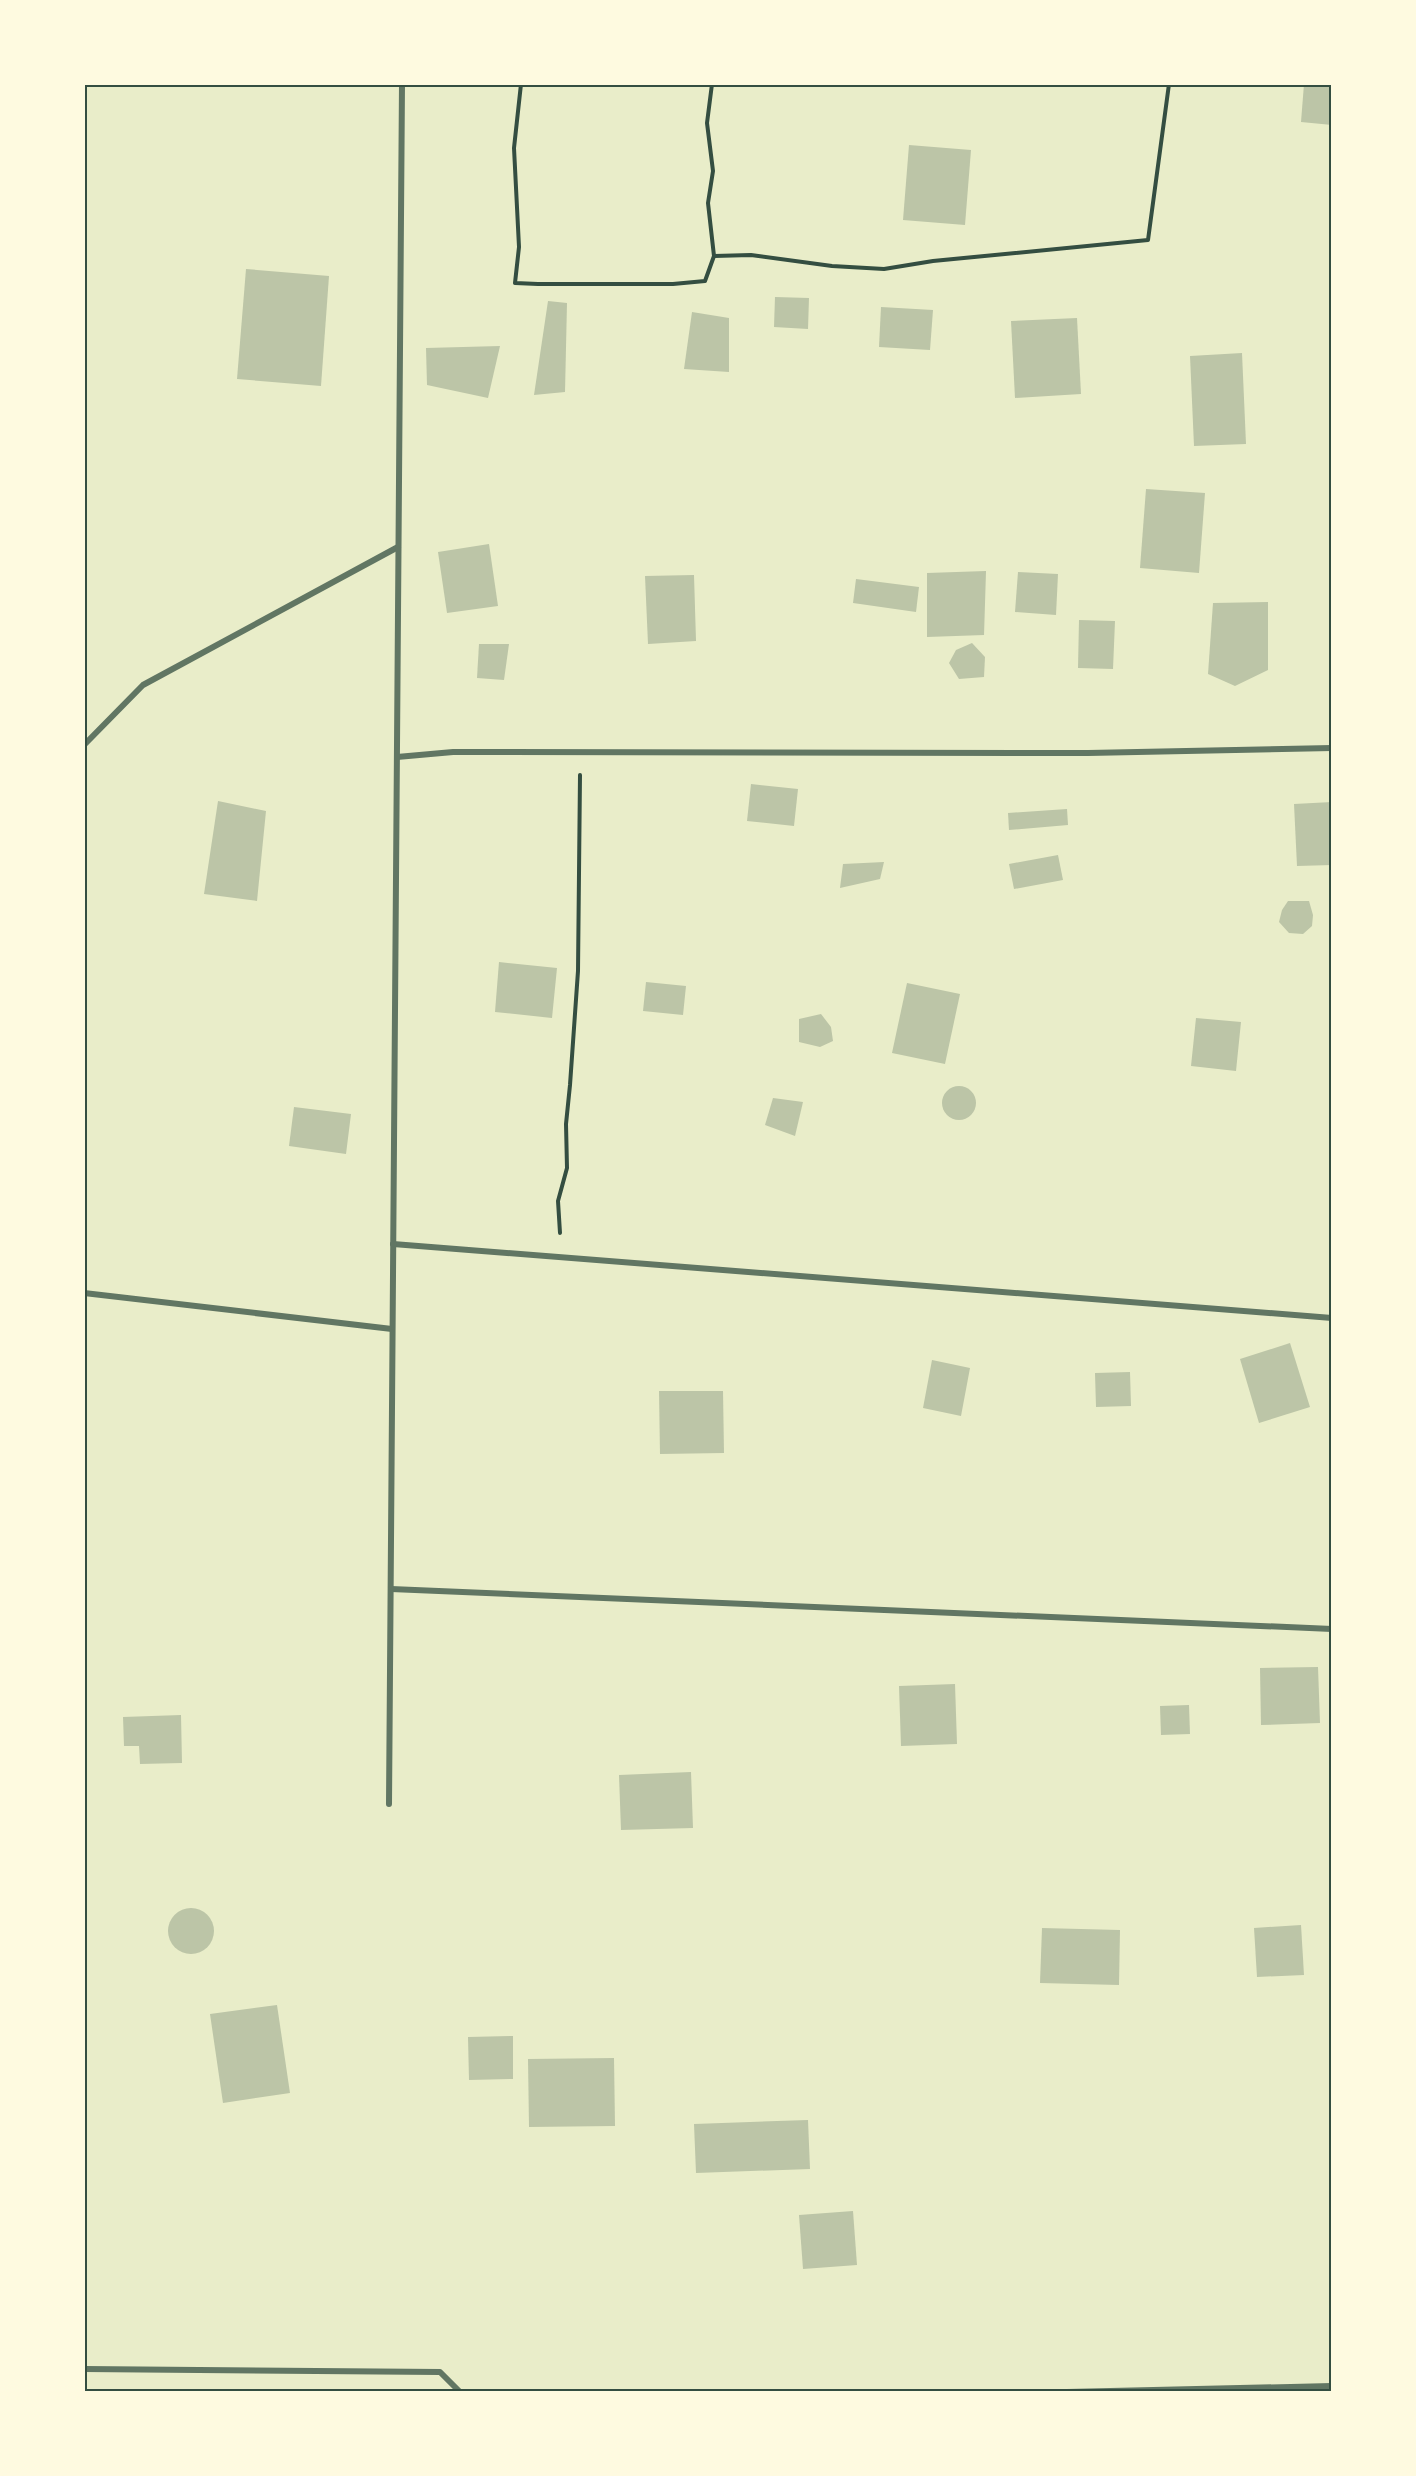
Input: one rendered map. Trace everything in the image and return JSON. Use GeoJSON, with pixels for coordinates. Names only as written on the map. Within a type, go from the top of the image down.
{"type":"FeatureCollection","features":[{"type":"Feature","properties":{"kind":"street"},"geometry":{"type":"LineString","coordinates":[[389,1804],[402,84]]}},
{"type":"Feature","properties":{"kind":"street"},"geometry":{"type":"LineString","coordinates":[[84,745],[144,685],[398,547]]}},
{"type":"Feature","properties":{"kind":"street"},"geometry":{"type":"LineString","coordinates":[[397,757],[453,752],[1088,753],[1332,748]]}},
{"type":"Feature","properties":{"kind":"street"},"geometry":{"type":"LineString","coordinates":[[393,1244],[1332,1318]]}},
{"type":"Feature","properties":{"kind":"street"},"geometry":{"type":"LineString","coordinates":[[84,1293],[392,1329]]}},
{"type":"Feature","properties":{"kind":"street"},"geometry":{"type":"LineString","coordinates":[[391,1589],[1332,1629]]}},
{"type":"Feature","properties":{"kind":"street"},"geometry":{"type":"LineString","coordinates":[[84,2369],[440,2372],[460,2392]]}},
{"type":"Feature","properties":{"kind":"street"},"geometry":{"type":"LineString","coordinates":[[1067,2392],[1332,2386]]}},
{"type":"Feature","properties":{"kind":"path"},"geometry":{"type":"LineString","coordinates":[[521,84],[514,148],[519,247],[515,283],[673,284],[705,281],[714,256],[708,203],[713,171],[707,123],[712,84]]}},
{"type":"Feature","properties":{"kind":"path"},"geometry":{"type":"LineString","coordinates":[[714,256],[751,255],[832,266],[884,269],[933,261],[1148,240],[1169,84]]}},
{"type":"Feature","properties":{"kind":"path"},"geometry":{"type":"LineString","coordinates":[[562,1258],[558,1201],[567,1168],[566,1124],[578,972],[580,752]]}},
{"type":"Feature","properties":{"kind":"building"},"geometry":{"type":"Polygon","coordinates":[[[1304,84],[1332,84],[1332,125],[1301,122],[1304,84]]]}},
{"type":"Feature","properties":{"kind":"building"},"geometry":{"type":"Polygon","coordinates":[[[909,145],[971,150],[965,225],[903,220],[909,145]]]}},
{"type":"Feature","properties":{"kind":"building"},"geometry":{"type":"Polygon","coordinates":[[[246,269],[329,276],[321,386],[237,379],[246,269]]]}},
{"type":"Feature","properties":{"kind":"building"},"geometry":{"type":"Polygon","coordinates":[[[775,297],[809,298],[808,329],[774,327],[775,297]]]}},
{"type":"Feature","properties":{"kind":"building"},"geometry":{"type":"Polygon","coordinates":[[[548,301],[567,303],[565,392],[534,395],[548,301]]]}},
{"type":"Feature","properties":{"kind":"building"},"geometry":{"type":"Polygon","coordinates":[[[881,307],[933,310],[930,350],[879,347],[881,307]]]}},
{"type":"Feature","properties":{"kind":"building"},"geometry":{"type":"Polygon","coordinates":[[[692,312],[729,318],[729,372],[684,369],[692,312]]]}},
{"type":"Feature","properties":{"kind":"building"},"geometry":{"type":"Polygon","coordinates":[[[1077,318],[1081,394],[1015,398],[1011,321],[1077,318]]]}},
{"type":"Feature","properties":{"kind":"building"},"geometry":{"type":"Polygon","coordinates":[[[500,346],[488,398],[427,385],[426,348],[500,346]]]}},
{"type":"Feature","properties":{"kind":"building"},"geometry":{"type":"Polygon","coordinates":[[[1242,353],[1246,444],[1194,446],[1190,356],[1242,353]]]}},
{"type":"Feature","properties":{"kind":"building"},"geometry":{"type":"Polygon","coordinates":[[[1146,489],[1205,493],[1199,573],[1140,568],[1146,489]]]}},
{"type":"Feature","properties":{"kind":"building"},"geometry":{"type":"Polygon","coordinates":[[[489,544],[498,606],[447,613],[438,552],[489,544]]]}},
{"type":"Feature","properties":{"kind":"building"},"geometry":{"type":"Polygon","coordinates":[[[986,571],[984,635],[927,637],[927,573],[986,571]]]}},
{"type":"Feature","properties":{"kind":"building"},"geometry":{"type":"Polygon","coordinates":[[[1018,572],[1058,574],[1056,615],[1015,612],[1018,572]]]}},
{"type":"Feature","properties":{"kind":"building"},"geometry":{"type":"Polygon","coordinates":[[[694,575],[696,641],[648,644],[645,576],[694,575]]]}},
{"type":"Feature","properties":{"kind":"building"},"geometry":{"type":"Polygon","coordinates":[[[856,579],[919,587],[916,612],[853,603],[856,579]]]}},
{"type":"Feature","properties":{"kind":"building"},"geometry":{"type":"Polygon","coordinates":[[[1268,602],[1268,670],[1235,686],[1208,674],[1213,603],[1268,602]]]}},
{"type":"Feature","properties":{"kind":"building"},"geometry":{"type":"Polygon","coordinates":[[[1079,620],[1115,621],[1113,669],[1078,668],[1079,620]]]}},
{"type":"Feature","properties":{"kind":"building"},"geometry":{"type":"Polygon","coordinates":[[[972,643],[985,657],[984,677],[959,679],[949,663],[956,650],[972,643]]]}},
{"type":"Feature","properties":{"kind":"building"},"geometry":{"type":"Polygon","coordinates":[[[479,644],[509,644],[504,680],[477,678],[479,644]]]}},
{"type":"Feature","properties":{"kind":"building"},"geometry":{"type":"Polygon","coordinates":[[[751,784],[798,789],[794,826],[747,821],[751,784]]]}},
{"type":"Feature","properties":{"kind":"building"},"geometry":{"type":"Polygon","coordinates":[[[218,801],[266,811],[257,901],[204,894],[218,801]]]}},
{"type":"Feature","properties":{"kind":"building"},"geometry":{"type":"Polygon","coordinates":[[[1332,802],[1332,865],[1297,866],[1294,804],[1332,802]]]}},
{"type":"Feature","properties":{"kind":"building"},"geometry":{"type":"Polygon","coordinates":[[[1067,809],[1068,825],[1009,830],[1008,813],[1067,809]]]}},
{"type":"Feature","properties":{"kind":"building"},"geometry":{"type":"Polygon","coordinates":[[[1058,855],[1063,880],[1014,889],[1009,864],[1058,855]]]}},
{"type":"Feature","properties":{"kind":"building"},"geometry":{"type":"Polygon","coordinates":[[[884,862],[880,879],[840,888],[843,864],[884,862]]]}},
{"type":"Feature","properties":{"kind":"building"},"geometry":{"type":"Polygon","coordinates":[[[1288,901],[1309,901],[1313,915],[1312,926],[1303,934],[1289,933],[1279,922],[1282,910],[1288,901]]]}},
{"type":"Feature","properties":{"kind":"building"},"geometry":{"type":"Polygon","coordinates":[[[499,962],[557,968],[552,1018],[495,1012],[499,962]]]}},
{"type":"Feature","properties":{"kind":"building"},"geometry":{"type":"Polygon","coordinates":[[[646,982],[686,986],[683,1015],[643,1011],[646,982]]]}},
{"type":"Feature","properties":{"kind":"building"},"geometry":{"type":"Polygon","coordinates":[[[907,983],[960,994],[945,1064],[892,1053],[907,983]]]}},
{"type":"Feature","properties":{"kind":"building"},"geometry":{"type":"Polygon","coordinates":[[[821,1014],[831,1027],[833,1041],[820,1047],[799,1042],[799,1019],[821,1014]]]}},
{"type":"Feature","properties":{"kind":"building"},"geometry":{"type":"Polygon","coordinates":[[[1196,1018],[1241,1022],[1236,1071],[1191,1066],[1196,1018]]]}},
{"type":"Feature","properties":{"kind":"building"},"geometry":{"type":"Polygon","coordinates":[[[959,1086],[971,1091],[976,1103],[971,1115],[959,1120],[947,1115],[942,1103],[947,1091],[959,1086]]]}},
{"type":"Feature","properties":{"kind":"building"},"geometry":{"type":"Polygon","coordinates":[[[773,1098],[803,1102],[795,1136],[765,1125],[773,1098]]]}},
{"type":"Feature","properties":{"kind":"building"},"geometry":{"type":"Polygon","coordinates":[[[294,1107],[351,1114],[346,1154],[289,1146],[294,1107]]]}},
{"type":"Feature","properties":{"kind":"building"},"geometry":{"type":"Polygon","coordinates":[[[1290,1343],[1310,1407],[1259,1423],[1240,1359],[1290,1343]]]}},
{"type":"Feature","properties":{"kind":"building"},"geometry":{"type":"Polygon","coordinates":[[[932,1360],[970,1368],[961,1416],[923,1408],[932,1360]]]}},
{"type":"Feature","properties":{"kind":"building"},"geometry":{"type":"Polygon","coordinates":[[[1130,1372],[1131,1406],[1096,1407],[1095,1373],[1130,1372]]]}},
{"type":"Feature","properties":{"kind":"building"},"geometry":{"type":"Polygon","coordinates":[[[659,1391],[723,1391],[724,1453],[660,1454],[659,1391]]]}},
{"type":"Feature","properties":{"kind":"building"},"geometry":{"type":"Polygon","coordinates":[[[1318,1667],[1320,1723],[1261,1725],[1260,1668],[1318,1667]]]}},
{"type":"Feature","properties":{"kind":"building"},"geometry":{"type":"Polygon","coordinates":[[[955,1684],[957,1744],[901,1746],[899,1686],[955,1684]]]}},
{"type":"Feature","properties":{"kind":"building"},"geometry":{"type":"Polygon","coordinates":[[[1189,1705],[1190,1734],[1161,1735],[1160,1706],[1189,1705]]]}},
{"type":"Feature","properties":{"kind":"building"},"geometry":{"type":"Polygon","coordinates":[[[181,1715],[182,1763],[140,1764],[139,1746],[124,1746],[123,1717],[181,1715]]]}},
{"type":"Feature","properties":{"kind":"building"},"geometry":{"type":"Polygon","coordinates":[[[691,1772],[693,1828],[621,1830],[619,1775],[691,1772]]]}},
{"type":"Feature","properties":{"kind":"building"},"geometry":{"type":"Polygon","coordinates":[[[196,1908],[208,1914],[213,1922],[213,1940],[208,1948],[200,1953],[186,1954],[178,1951],[171,1944],[168,1926],[171,1918],[178,1911],[196,1908]]]}},
{"type":"Feature","properties":{"kind":"building"},"geometry":{"type":"Polygon","coordinates":[[[1301,1925],[1304,1975],[1257,1977],[1254,1928],[1301,1925]]]}},
{"type":"Feature","properties":{"kind":"building"},"geometry":{"type":"Polygon","coordinates":[[[1042,1928],[1120,1930],[1119,1985],[1040,1983],[1042,1928]]]}},
{"type":"Feature","properties":{"kind":"building"},"geometry":{"type":"Polygon","coordinates":[[[277,2005],[290,2093],[223,2103],[210,2014],[277,2005]]]}},
{"type":"Feature","properties":{"kind":"building"},"geometry":{"type":"Polygon","coordinates":[[[513,2036],[513,2079],[469,2080],[468,2037],[513,2036]]]}},
{"type":"Feature","properties":{"kind":"building"},"geometry":{"type":"Polygon","coordinates":[[[614,2058],[615,2126],[529,2127],[528,2059],[614,2058]]]}},
{"type":"Feature","properties":{"kind":"building"},"geometry":{"type":"Polygon","coordinates":[[[808,2120],[810,2169],[696,2173],[694,2124],[808,2120]]]}},
{"type":"Feature","properties":{"kind":"building"},"geometry":{"type":"Polygon","coordinates":[[[853,2211],[857,2265],[803,2269],[799,2215],[853,2211]]]}}]}
